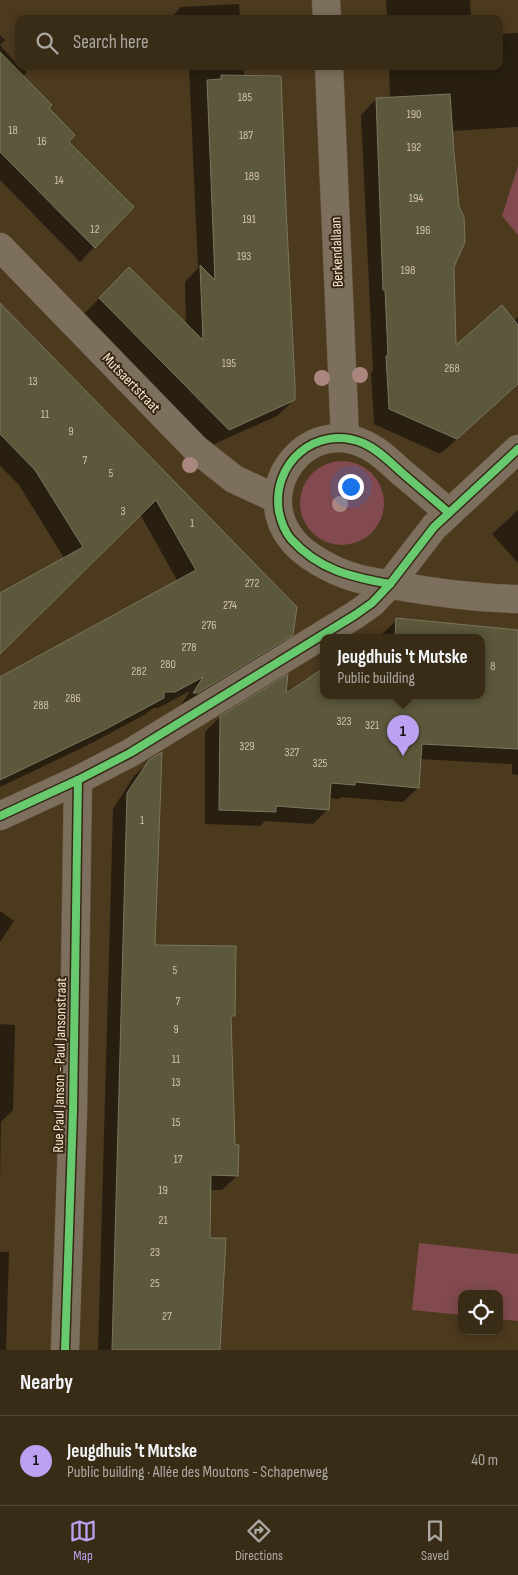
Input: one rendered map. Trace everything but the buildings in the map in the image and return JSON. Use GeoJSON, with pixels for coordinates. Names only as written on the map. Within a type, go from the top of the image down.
{"type":"FeatureCollection","features":[{"type":"Feature","properties":{"kind":"street"},"geometry":{"type":"LineString","coordinates":[[326,0],[327,15]]}},
{"type":"Feature","properties":{"kind":"street","name":"Berkendallaan"},"geometry":{"type":"LineString","coordinates":[[329,70],[345,438]]}},
{"type":"Feature","properties":{"kind":"street","name":"Mutsaertstraat"},"geometry":{"type":"LineString","coordinates":[[0,247],[196,449],[234,478],[277,499]]}},
{"type":"Feature","properties":{"kind":"street"},"geometry":{"type":"LineString","coordinates":[[449,513],[380,454],[364,444],[345,438],[326,439],[308,447],[292,459],[281,478],[277,499],[280,520],[290,538],[325,566],[353,578],[439,593],[518,599]]}},
{"type":"Feature","properties":{"kind":"street"},"geometry":{"type":"LineString","coordinates":[[327,634],[372,603],[390,584],[422,542],[449,513],[518,449]]}},
{"type":"Feature","properties":{"kind":"street"},"geometry":{"type":"LineString","coordinates":[[0,816],[78,780],[130,753],[320,638]]}},
{"type":"Feature","properties":{"kind":"street","name":"Rue Paul Janson - Paul Jansonstraat"},"geometry":{"type":"LineString","coordinates":[[66,1350],[73,1111],[78,780]]}},
{"type":"Feature","properties":{"kind":"shaded area"},"geometry":{"type":"Polygon","coordinates":[[[518,166],[518,235],[502,216],[518,166]]]}},
{"type":"Feature","properties":{"kind":"shaded area"},"geometry":{"type":"Polygon","coordinates":[[[342,461],[358,464],[372,473],[381,487],[384,503],[381,519],[372,533],[358,542],[342,545],[326,542],[312,533],[303,519],[300,503],[303,487],[312,473],[326,464],[342,461]]]}},
{"type":"Feature","properties":{"kind":"shaded area"},"geometry":{"type":"Polygon","coordinates":[[[419,1243],[518,1254],[518,1321],[503,1319],[503,1290],[458,1290],[458,1315],[412,1310],[419,1243]]]}},
{"type":"Feature","properties":{"kind":"cycle path"},"geometry":{"type":"LineString","coordinates":[[390,584],[349,575],[324,565],[302,550],[291,539],[285,530],[279,512],[278,494],[282,478],[290,464],[300,452],[314,444],[329,439],[346,438],[363,443],[383,456],[449,513]]}},
{"type":"Feature","properties":{"kind":"cycle path"},"geometry":{"type":"LineString","coordinates":[[324,634],[372,603],[390,584],[434,527],[518,449]]}},
{"type":"Feature","properties":{"kind":"cycle path"},"geometry":{"type":"LineString","coordinates":[[0,816],[78,780],[130,753],[320,636]]}},
{"type":"Feature","properties":{"kind":"cycle path"},"geometry":{"type":"LineString","coordinates":[[65,1350],[73,1111],[78,780]]}},
{"type":"Feature","properties":{"kind":"place","name":"Jeugdhuis 't Mutske"},"geometry":{"type":"Point","coordinates":[403,756]}}]}
